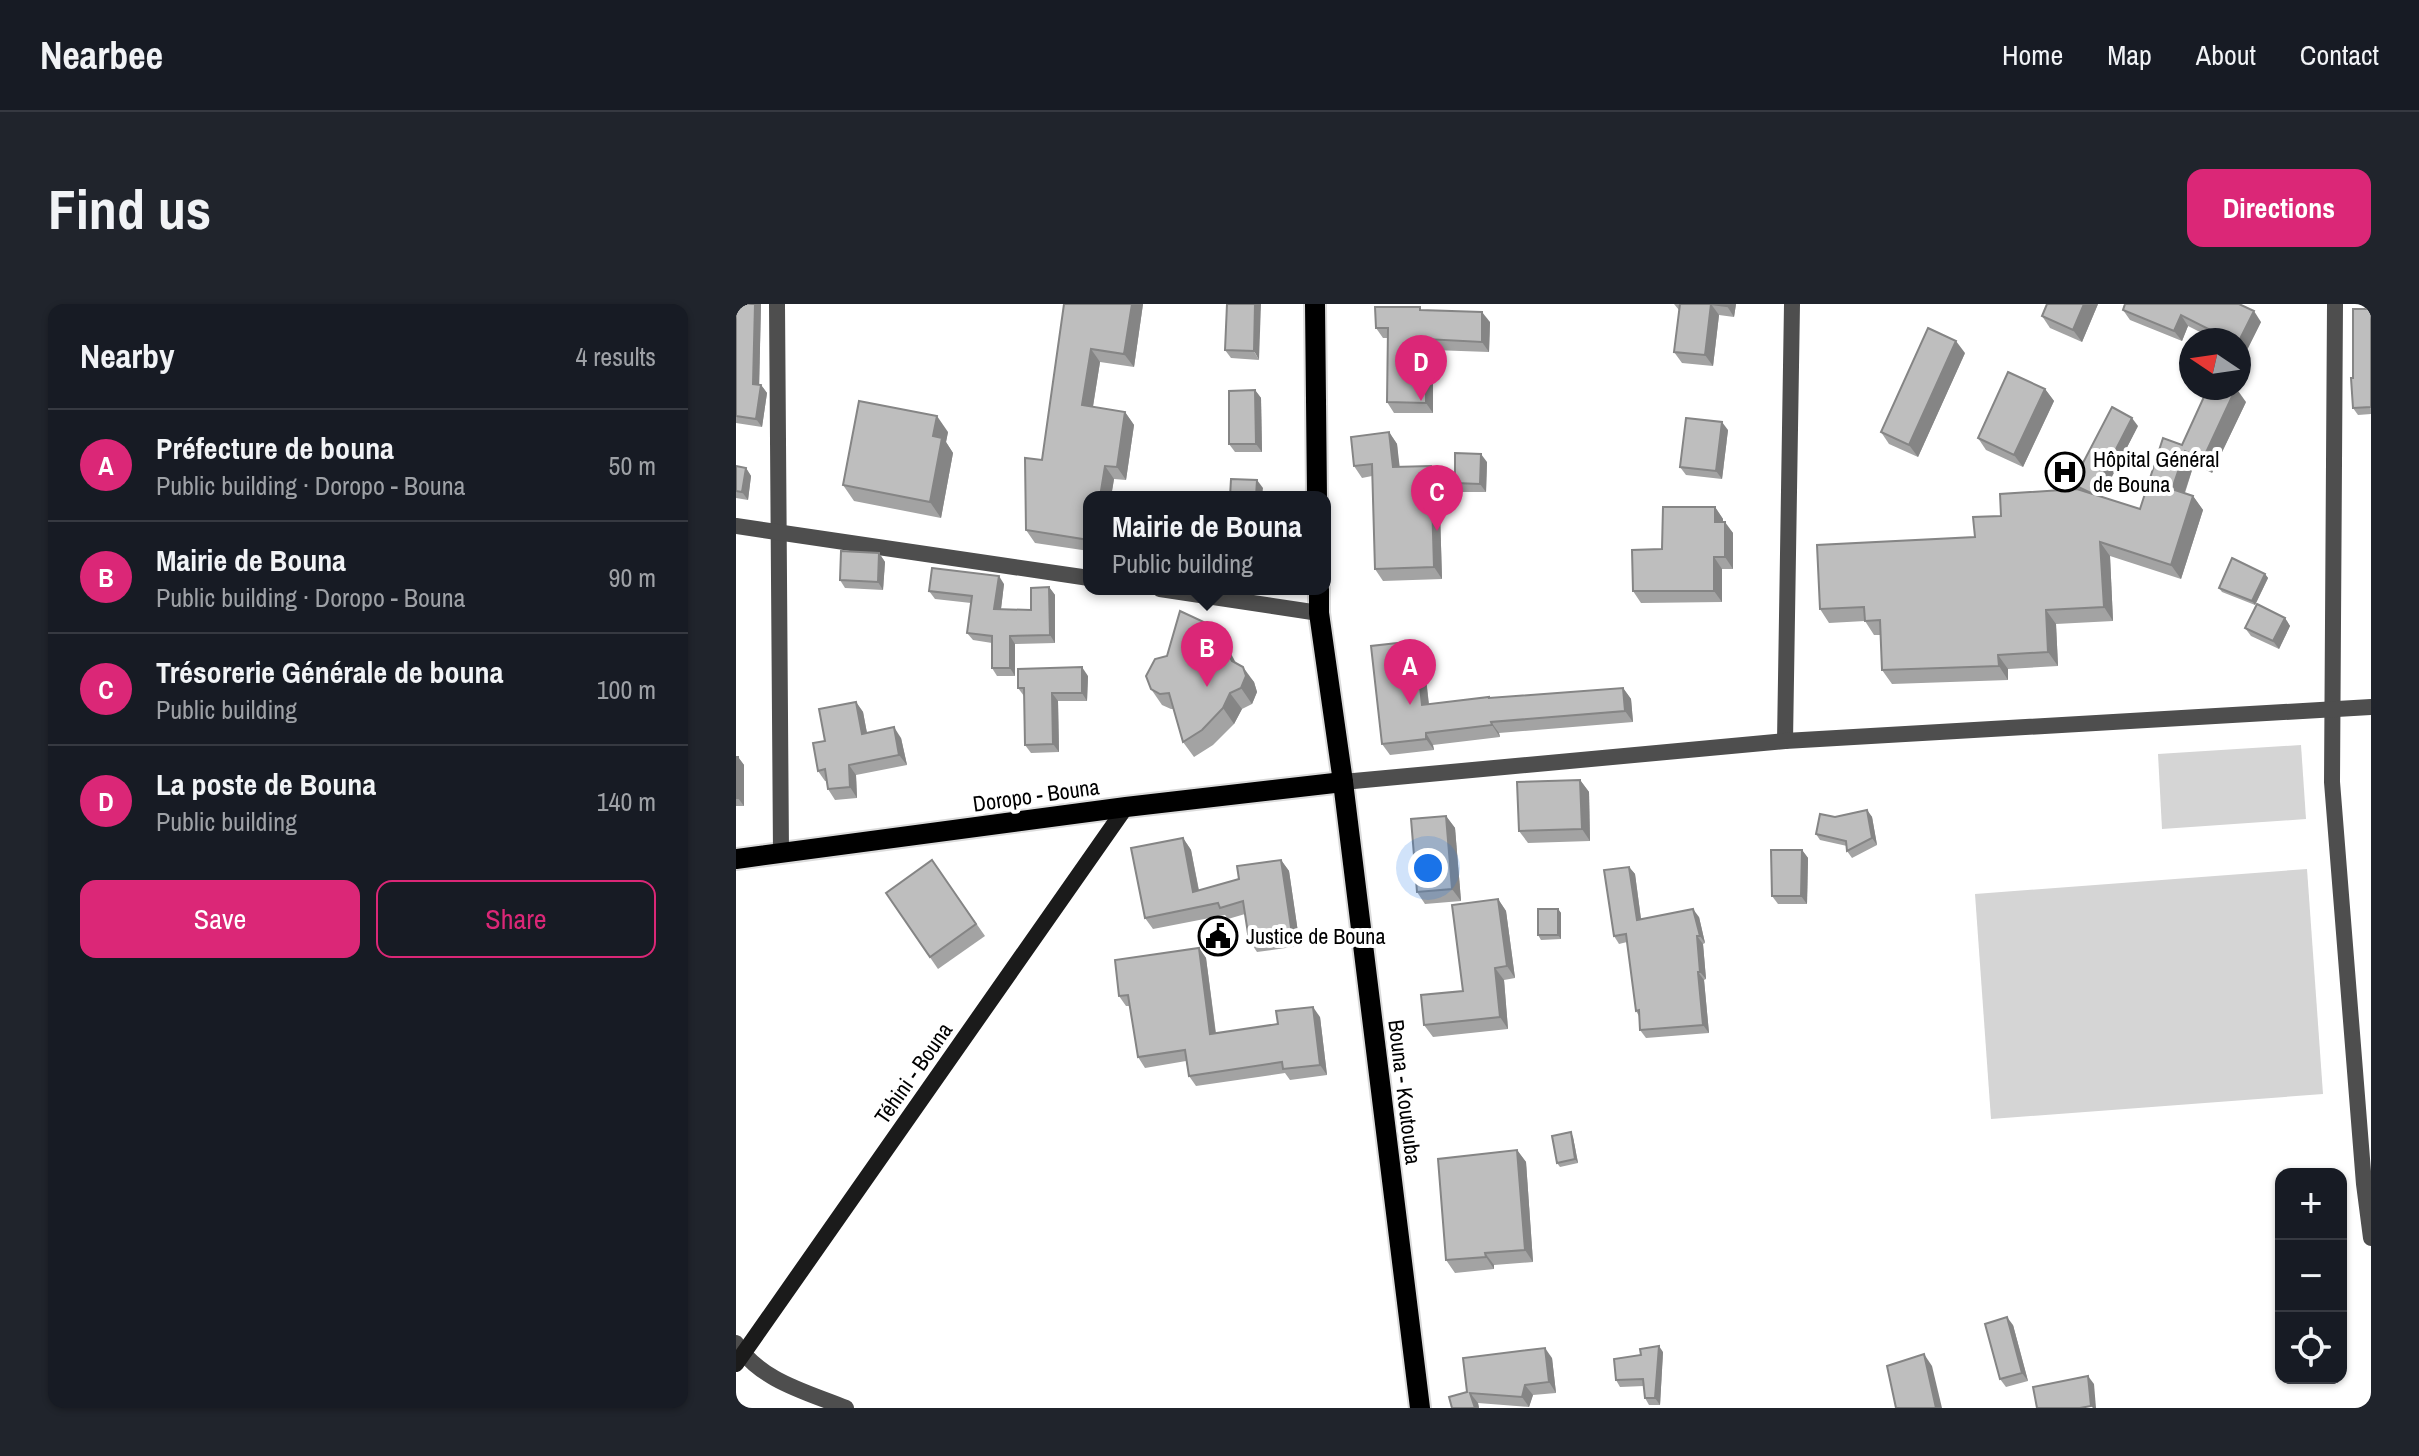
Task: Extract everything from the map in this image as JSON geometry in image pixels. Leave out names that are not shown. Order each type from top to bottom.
[{"type":"main road","points":[[1315,304],[1317,491]]},
{"type":"main road","name":"Bouna - Koutouba","points":[[1319,595],[1420,1408]]},
{"type":"main road","name":"Doropo - Bouna","points":[[736,859],[1126,807],[1343,782]]},
{"type":"street","points":[[777,304],[781,853]]},
{"type":"street","points":[[1785,741],[1792,304]]},
{"type":"street","points":[[2335,304],[2332,782],[2371,1238]]},
{"type":"street","points":[[736,526],[1083,577]]},
{"type":"street","points":[[1200,595],[1319,613]]},
{"type":"street","points":[[1343,782],[1785,741],[2371,707]]},
{"type":"street","name":"Téhini - Bouna","points":[[738,1354],[1126,807]]},
{"type":"street","points":[[738,1354],[767,1375],[846,1408]]},
{"type":"shaded area","points":[[2301,745],[2306,819],[2162,829],[2158,754]]},
{"type":"shaded area","points":[[2307,869],[2323,1094],[1991,1119],[1975,894]]},
{"type":"building","points":[[736,304],[755,304],[753,384],[761,385],[756,419],[736,416]]},
{"type":"building","points":[[1064,304],[1132,304],[1124,354],[1091,349],[1082,405],[1125,412],[1117,467],[1105,466],[1101,491],[1083,491],[1083,539],[1026,530],[1025,458],[1042,460]]},
{"type":"building","points":[[1227,304],[1255,304],[1254,351],[1225,350]]},
{"type":"building","points":[[1680,304],[1711,304],[1705,355],[1674,352]]},
{"type":"building","points":[[2047,304],[2084,304],[2073,330],[2042,316]]},
{"type":"building","points":[[2125,304],[2239,304],[2254,311],[2246,328],[2206,328],[2181,315],[2174,331],[2123,310]]},
{"type":"building","points":[[1375,307],[1482,312],[1482,342],[1426,339],[1426,403],[1387,402],[1388,328],[1376,328]]},
{"type":"building","points":[[2353,309],[2371,309],[2371,407],[2353,408]]},
{"type":"building","points":[[1928,328],[1956,341],[1909,445],[1881,432]]},
{"type":"building","points":[[2008,372],[2045,389],[2014,455],[1978,438]]},
{"type":"building","points":[[1255,390],[1256,444],[1229,444],[1229,391]]},
{"type":"building","points":[[2203,400],[2230,400],[2203,459],[2185,451],[2172,489],[2193,496],[2171,565],[2100,542],[2104,607],[2046,610],[2048,652],[1998,655],[1999,666],[1882,670],[1880,620],[1865,621],[1864,607],[1820,609],[1817,545],[1975,537],[1973,517],[2001,516],[2000,494],[2077,489],[2140,509],[2163,438],[2182,445]]},
{"type":"building","points":[[859,401],[937,416],[933,436],[942,438],[930,502],[843,485]]},
{"type":"building","points":[[2112,407],[2132,418],[2093,494],[2072,484]]},
{"type":"building","points":[[1686,418],[1722,422],[1716,471],[1680,467]]},
{"type":"building","points":[[1389,432],[1393,467],[1431,466],[1434,567],[1375,569],[1372,464],[1354,466],[1351,437]]},
{"type":"building","points":[[1455,453],[1481,454],[1480,484],[1455,483]]},
{"type":"building","points":[[736,466],[746,468],[742,492],[736,491]]},
{"type":"building","points":[[1231,479],[1257,480],[1256,491],[1230,491]]},
{"type":"building","points":[[1663,507],[1715,507],[1715,522],[1725,522],[1725,557],[1714,557],[1714,591],[1633,591],[1632,550],[1662,549]]},
{"type":"building","points":[[841,551],[879,553],[878,582],[840,580]]},
{"type":"building","points":[[2232,558],[2265,574],[2252,601],[2219,588]]},
{"type":"building","points":[[932,568],[999,576],[994,609],[1031,610],[1031,588],[1049,587],[1050,635],[1010,636],[1010,668],[992,668],[992,636],[967,633],[972,596],[929,591]]},
{"type":"building","points":[[2257,604],[2285,618],[2273,641],[2245,628]]},
{"type":"building","points":[[1180,611],[1206,623],[1218,635],[1232,661],[1243,667],[1246,676],[1241,688],[1230,693],[1223,708],[1202,730],[1183,742],[1169,693],[1160,694],[1151,689],[1146,676],[1155,659],[1167,656]]},
{"type":"building","points":[[1415,641],[1422,705],[1623,688],[1625,711],[1491,722],[1492,725],[1426,733],[1426,739],[1382,744],[1371,646]]},
{"type":"building","points":[[1082,667],[1082,693],[1052,693],[1053,744],[1025,745],[1024,688],[1018,688],[1018,669]]},
{"type":"building","points":[[856,702],[862,734],[894,727],[899,755],[849,765],[850,787],[828,789],[825,769],[818,771],[813,743],[825,741],[819,709]]},
{"type":"building","points":[[738,757],[738,798],[736,798]]},
{"type":"building","points":[[1580,780],[1582,829],[1519,831],[1517,782]]},
{"type":"building","points":[[1867,810],[1872,838],[1847,851],[1846,841],[1816,834],[1820,814],[1835,817]]},
{"type":"building","points":[[1446,816],[1452,889],[1417,892],[1411,819]]},
{"type":"building","points":[[1183,838],[1193,892],[1239,879],[1237,866],[1281,860],[1292,934],[1249,940],[1243,901],[1220,908],[1218,903],[1145,918],[1131,848]]},
{"type":"building","points":[[1771,850],[1802,850],[1801,896],[1772,896]]},
{"type":"building","points":[[932,860],[976,924],[930,957],[886,893]]},
{"type":"building","points":[[1629,867],[1637,920],[1693,909],[1700,936],[1697,936],[1698,972],[1703,1025],[1640,1030],[1626,934],[1614,936],[1604,870]]},
{"type":"building","points":[[1498,899],[1507,966],[1495,968],[1500,1017],[1424,1025],[1421,995],[1463,991],[1452,905]]},
{"type":"building","points":[[1538,909],[1558,909],[1558,935],[1538,935]]},
{"type":"building","points":[[1199,948],[1210,1034],[1278,1024],[1276,1011],[1313,1007],[1320,1065],[1283,1069],[1282,1062],[1189,1076],[1185,1050],[1138,1057],[1128,995],[1119,996],[1115,960]]},
{"type":"building","points":[[1571,1132],[1575,1159],[1557,1163],[1552,1136]]},
{"type":"building","points":[[1517,1150],[1525,1250],[1446,1260],[1438,1159]]},
{"type":"building","points":[[2007,1317],[2022,1373],[2000,1379],[1985,1324]]},
{"type":"building","points":[[1659,1346],[1655,1398],[1645,1398],[1643,1379],[1616,1380],[1614,1359],[1641,1355],[1640,1349]]},
{"type":"building","points":[[1545,1348],[1549,1382],[1525,1385],[1522,1397],[1470,1393],[1475,1408],[1452,1408],[1449,1397],[1467,1392],[1463,1358]]},
{"type":"building","points":[[1924,1354],[1936,1408],[1896,1408],[1887,1366]]},
{"type":"building","points":[[2088,1376],[2091,1406],[2037,1408],[2033,1387]]},
{"type":"place","name":"La poste de Bouna","points":[[1421,401]]},
{"type":"place","name":"Hôpital Général de Bouna","points":[[2065,472]]},
{"type":"place","name":"Trésorerie Générale de bouna","points":[[1437,531]]},
{"type":"place","name":"Mairie de Bouna","points":[[1207,687]]},
{"type":"place","name":"Préfecture de bouna","points":[[1410,705]]},
{"type":"place","name":"Justice de Bouna","points":[[1218,936]]}]
